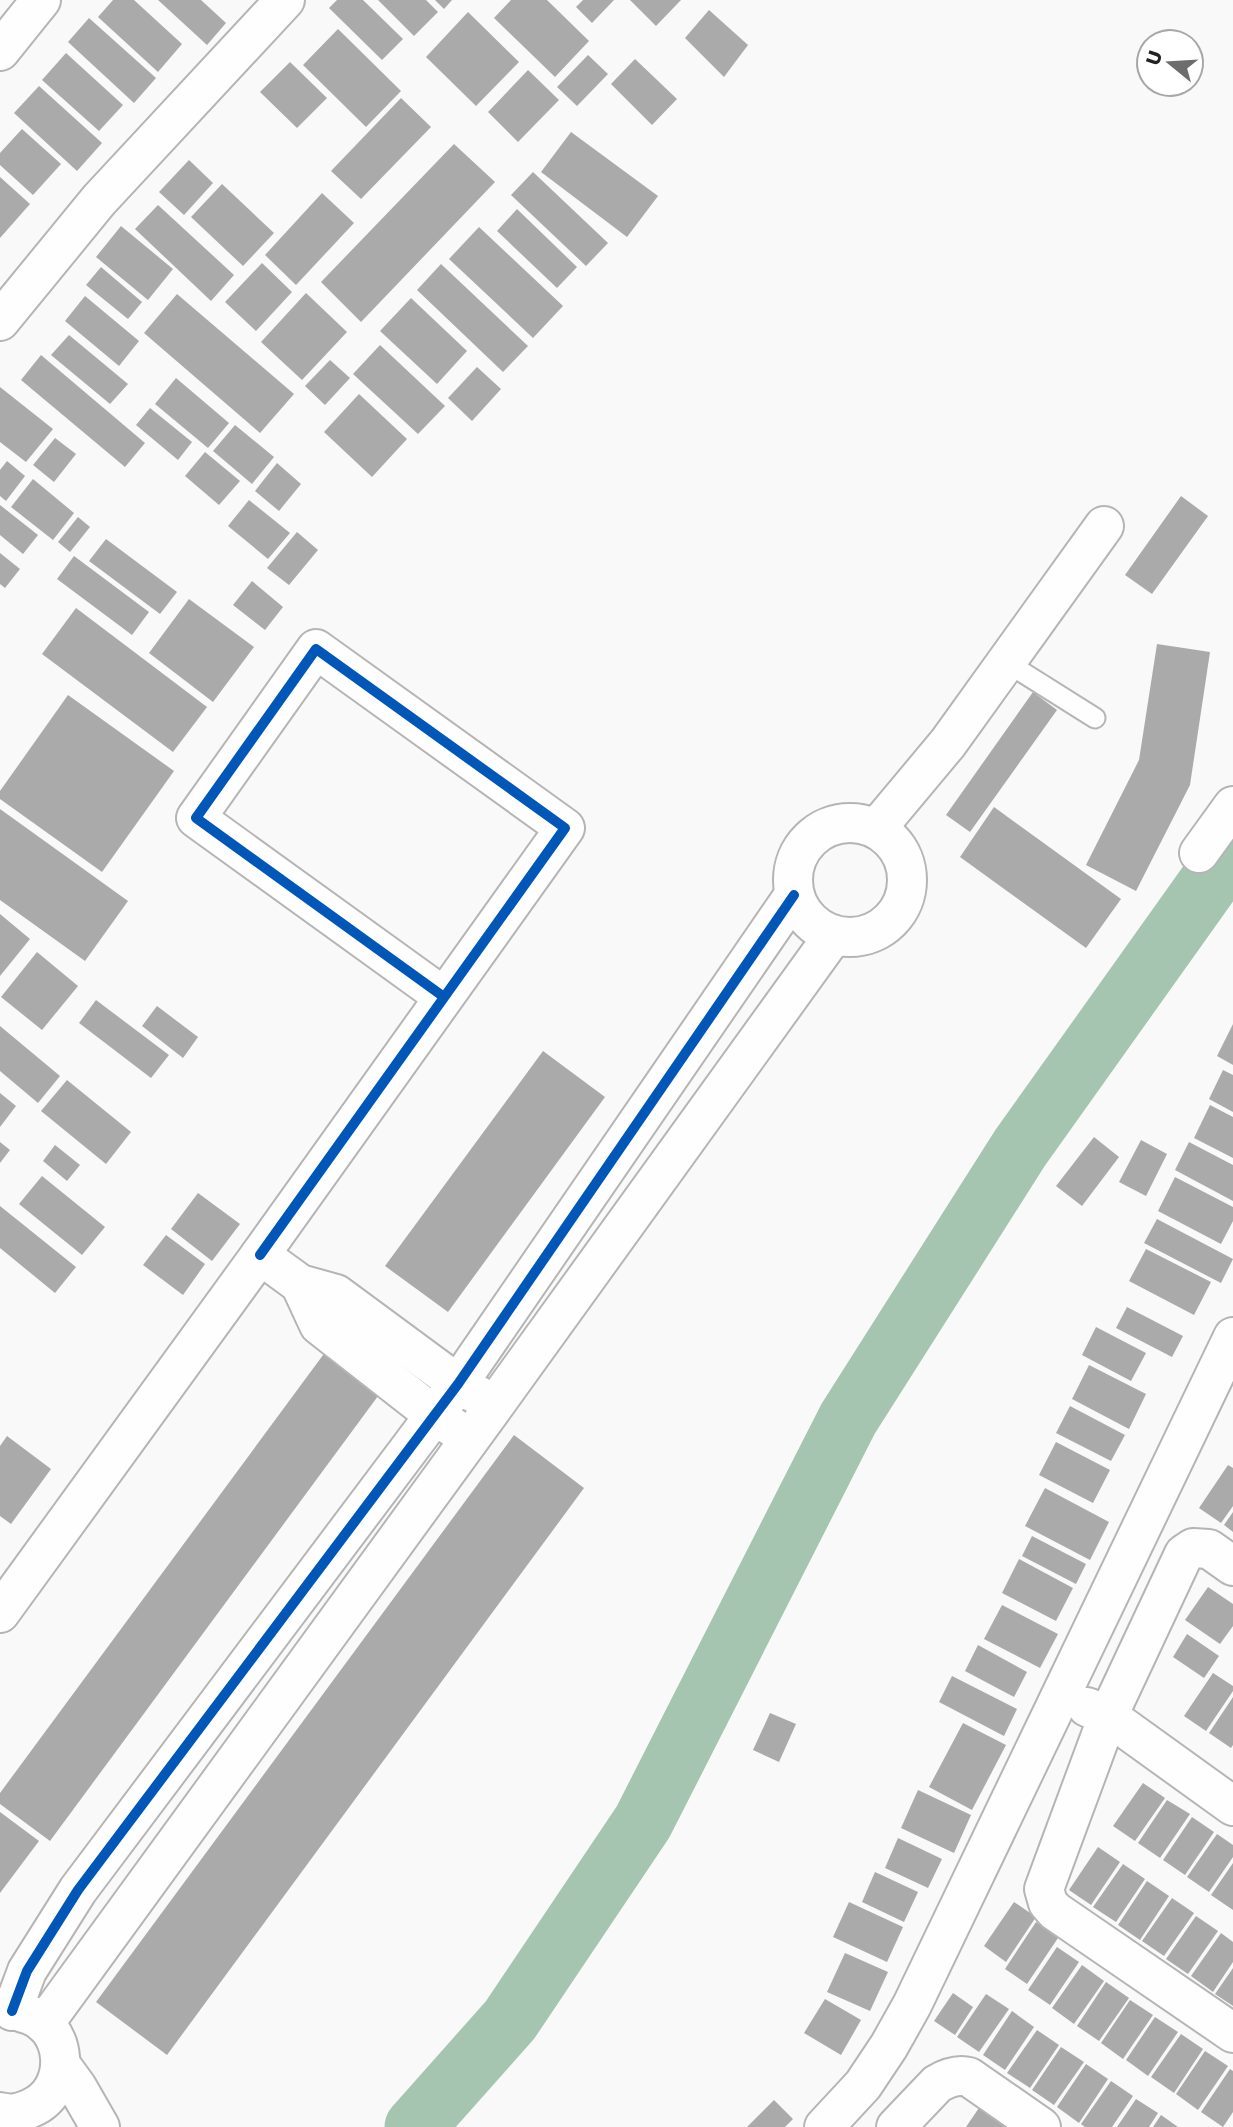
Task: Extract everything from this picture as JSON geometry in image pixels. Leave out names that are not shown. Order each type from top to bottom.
[{"type":"street","points":[[4,37],[41,0]]},
{"type":"street","points":[[0,321],[99,200],[285,0]]},
{"type":"street","points":[[877,828],[948,743],[1104,526]]},
{"type":"street","points":[[0,1613],[260,1255],[565,828],[316,649],[196,818],[444,997]]},
{"type":"street","points":[[1199,853],[1233,806]]},
{"type":"street","points":[[851,821],[877,828],[898,846],[908,873],[904,902],[887,925],[862,938],[833,936],[808,920],[794,895],[793,868],[804,844],[825,827],[851,821]]},
{"type":"street","points":[[11,2014],[27,1971],[78,1891],[458,1384],[794,895]]},
{"type":"street","points":[[11,2014],[470,1438],[833,936]]},
{"type":"street","points":[[642,1117],[680,1146]]},
{"type":"street","points":[[260,1255],[300,1284],[336,1294],[458,1384],[494,1406]]},
{"type":"street","points":[[300,1284],[319,1325],[434,1415],[470,1438]]},
{"type":"street","points":[[824,2127],[863,2085],[912,2006],[1233,1337]]},
{"type":"street","points":[[1233,1566],[1209,1549],[1193,1548],[1184,1554],[1108,1716],[1044,1889],[1048,1903],[1055,1911],[1233,2033]]},
{"type":"street","points":[[1062,1692],[1086,1707],[1108,1716],[1233,1806]]},
{"type":"street","points":[[11,2014],[57,2043],[61,2065],[56,2087],[41,2104],[12,2118]]},
{"type":"street","points":[[61,2065],[100,2127]]},
{"type":"street","points":[[896,2127],[937,2084],[946,2078],[962,2076],[969,2077],[1041,2127]]},
{"type":"lane","points":[[1006,662],[1095,718]]},
{"type":"building","points":[[113,0],[134,0],[182,44],[158,72],[98,17]]},
{"type":"building","points":[[158,0],[201,0],[226,23],[207,45]]},
{"type":"building","points":[[337,0],[363,0],[403,39],[382,60],[329,8]]},
{"type":"building","points":[[378,0],[426,0],[438,12],[414,36]]},
{"type":"building","points":[[435,0],[452,0],[444,9]]},
{"type":"building","points":[[511,0],[547,0],[589,41],[555,77],[494,18]]},
{"type":"building","points":[[583,0],[614,0],[592,23],[576,7]]},
{"type":"building","points":[[630,0],[681,0],[656,26]]},
{"type":"building","points":[[709,10],[748,45],[724,77],[685,38]]},
{"type":"building","points":[[468,12],[519,62],[476,106],[426,57]]},
{"type":"building","points":[[89,18],[156,78],[134,103],[68,42]]},
{"type":"building","points":[[338,29],[401,91],[366,127],[303,65]]},
{"type":"building","points":[[66,53],[123,105],[99,131],[42,80]]},
{"type":"building","points":[[588,55],[608,74],[577,106],[557,87]]},
{"type":"building","points":[[635,59],[677,99],[652,125],[611,84]]},
{"type":"building","points":[[290,62],[327,98],[297,128],[260,92]]},
{"type":"building","points":[[528,70],[559,100],[518,142],[488,112]]},
{"type":"building","points":[[39,86],[102,143],[77,171],[14,113]]},
{"type":"building","points":[[401,98],[431,127],[361,199],[331,171]]},
{"type":"building","points":[[22,129],[61,164],[33,195],[0,165],[0,153]]},
{"type":"building","points":[[571,132],[658,196],[627,237],[541,172]]},
{"type":"building","points":[[454,144],[495,182],[361,322],[321,282]]},
{"type":"building","points":[[189,160],[213,183],[184,215],[159,192]]},
{"type":"building","points":[[533,172],[608,243],[586,266],[511,195]]},
{"type":"building","points":[[0,177],[30,204],[0,238]]},
{"type":"building","points":[[222,184],[274,233],[243,266],[191,217]]},
{"type":"building","points":[[322,193],[354,223],[296,285],[265,255]]},
{"type":"building","points":[[158,205],[234,275],[211,301],[135,229]]},
{"type":"building","points":[[517,209],[577,267],[557,288],[497,231]]},
{"type":"building","points":[[121,226],[173,269],[148,300],[96,257]]},
{"type":"building","points":[[479,227],[563,306],[533,338],[449,259]]},
{"type":"building","points":[[262,263],[292,292],[256,331],[225,302]]},
{"type":"building","points":[[441,264],[528,346],[503,372],[417,290]]},
{"type":"building","points":[[101,267],[142,302],[128,319],[86,285]]},
{"type":"building","points":[[306,293],[347,332],[302,380],[261,342]]},
{"type":"building","points":[[177,294],[294,394],[260,433],[144,333]]},
{"type":"building","points":[[85,296],[139,341],[119,366],[65,321]]},
{"type":"building","points":[[411,298],[467,351],[437,384],[380,331]]},
{"type":"building","points":[[69,335],[128,384],[110,404],[51,355]]},
{"type":"building","points":[[380,345],[445,406],[418,434],[353,374]]},
{"type":"building","points":[[41,355],[145,443],[125,467],[21,380]]},
{"type":"building","points":[[330,360],[350,378],[325,405],[305,386]]},
{"type":"building","points":[[477,367],[501,389],[472,421],[448,398]]},
{"type":"building","points":[[176,378],[229,423],[208,448],[155,404]]},
{"type":"building","points":[[0,387],[53,429],[26,462],[0,442]]},
{"type":"building","points":[[359,394],[407,439],[372,477],[324,432]]},
{"type":"building","points":[[150,408],[192,442],[178,460],[136,425]]},
{"type":"building","points":[[235,425],[274,457],[252,484],[213,451]]},
{"type":"building","points":[[55,438],[76,454],[54,482],[33,465]]},
{"type":"building","points":[[205,452],[240,481],[219,505],[185,476]]},
{"type":"building","points":[[7,461],[25,476],[6,501],[0,496],[0,470]]},
{"type":"building","points":[[277,463],[301,484],[279,511],[255,491]]},
{"type":"building","points":[[33,479],[74,513],[53,540],[11,507]]},
{"type":"building","points":[[1181,496],[1208,516],[1152,594],[1125,575]]},
{"type":"building","points":[[249,500],[290,533],[268,559],[228,526]]},
{"type":"building","points":[[0,505],[38,535],[23,554],[0,535]]},
{"type":"building","points":[[78,517],[90,527],[70,552],[58,542]]},
{"type":"building","points":[[297,532],[318,550],[289,585],[267,568]]},
{"type":"building","points":[[106,539],[177,592],[160,614],[89,561]]},
{"type":"building","points":[[0,553],[20,569],[5,588],[0,584]]},
{"type":"building","points":[[74,556],[149,612],[132,635],[57,579]]},
{"type":"building","points":[[252,581],[283,607],[265,630],[233,605]]},
{"type":"building","points":[[189,599],[254,647],[213,702],[149,653]]},
{"type":"building","points":[[76,608],[207,707],[173,752],[42,654]]},
{"type":"building","points":[[1157,644],[1210,652],[1190,785],[1136,891],[1086,865],[1139,760]]},
{"type":"building","points":[[1033,692],[1057,710],[970,832],[946,815]]},
{"type":"building","points":[[68,695],[174,771],[102,872],[0,799],[0,791]]},
{"type":"building","points":[[994,807],[1121,899],[1086,948],[960,857]]},
{"type":"building","points":[[0,809],[128,901],[85,961],[0,900]]},
{"type":"building","points":[[0,914],[30,939],[0,976]]},
{"type":"building","points":[[37,952],[78,986],[42,1030],[1,997]]},
{"type":"building","points":[[96,1000],[169,1055],[151,1078],[79,1023]]},
{"type":"building","points":[[157,1006],[198,1037],[183,1058],[142,1026]]},
{"type":"building","points":[[1233,1024],[1233,1065],[1217,1056]]},
{"type":"building","points":[[0,1026],[60,1076],[38,1103],[0,1071]]},
{"type":"building","points":[[543,1051],[605,1097],[448,1312],[385,1266]]},
{"type":"building","points":[[1223,1070],[1233,1075],[1233,1112],[1209,1099]]},
{"type":"building","points":[[67,1080],[131,1132],[106,1164],[41,1111]]},
{"type":"building","points":[[0,1093],[16,1106],[0,1127]]},
{"type":"building","points":[[1210,1105],[1233,1117],[1233,1158],[1194,1138]]},
{"type":"building","points":[[1094,1137],[1119,1157],[1082,1206],[1056,1186]]},
{"type":"building","points":[[1141,1140],[1167,1154],[1146,1196],[1119,1182]]},
{"type":"building","points":[[0,1142],[10,1150],[0,1163]]},
{"type":"building","points":[[1189,1142],[1233,1165],[1233,1201],[1175,1170]]},
{"type":"building","points":[[55,1145],[80,1165],[67,1181],[43,1161]]},
{"type":"building","points":[[42,1176],[105,1227],[82,1255],[19,1204]]},
{"type":"building","points":[[1175,1177],[1233,1207],[1233,1221],[1221,1244],[1158,1211]]},
{"type":"building","points":[[198,1193],[240,1224],[212,1261],[171,1229]]},
{"type":"building","points":[[0,1206],[76,1267],[55,1293],[0,1248]]},
{"type":"building","points":[[1157,1219],[1233,1259],[1221,1283],[1144,1243]]},
{"type":"building","points":[[166,1235],[205,1264],[183,1295],[143,1265]]},
{"type":"building","points":[[1146,1249],[1211,1282],[1194,1315],[1129,1281]]},
{"type":"building","points":[[1127,1307],[1183,1336],[1172,1357],[1116,1328]]},
{"type":"building","points":[[1096,1327],[1146,1353],[1131,1381],[1082,1355]]},
{"type":"building","points":[[326,1351],[381,1392],[50,1841],[0,1804],[0,1793]]},
{"type":"building","points":[[1089,1365],[1146,1394],[1129,1429],[1072,1399]]},
{"type":"building","points":[[1070,1406],[1125,1435],[1111,1461],[1056,1433]]},
{"type":"building","points":[[514,1435],[584,1488],[167,2055],[96,2002]]},
{"type":"building","points":[[7,1436],[51,1469],[11,1524],[0,1516],[0,1446]]},
{"type":"building","points":[[1056,1442],[1110,1470],[1093,1503],[1039,1475]]},
{"type":"building","points":[[1228,1465],[1233,1468],[1233,1506],[1221,1523],[1199,1508]]},
{"type":"building","points":[[1045,1488],[1109,1522],[1090,1560],[1025,1526]]},
{"type":"building","points":[[1233,1512],[1233,1532],[1224,1525]]},
{"type":"building","points":[[1032,1536],[1086,1564],[1076,1584],[1022,1556]]},
{"type":"building","points":[[1019,1559],[1073,1588],[1056,1621],[1002,1593]]},
{"type":"building","points":[[1208,1587],[1233,1604],[1233,1626],[1220,1644],[1185,1620]]},
{"type":"building","points":[[1002,1605],[1058,1634],[1040,1668],[984,1639]]},
{"type":"building","points":[[1187,1634],[1219,1656],[1204,1678],[1173,1657]]},
{"type":"building","points":[[978,1645],[1027,1672],[1014,1697],[965,1671]]},
{"type":"building","points":[[1213,1673],[1233,1686],[1233,1691],[1206,1731],[1184,1716]]},
{"type":"building","points":[[952,1676],[1017,1709],[1004,1736],[939,1702]]},
{"type":"building","points":[[1233,1697],[1233,1745],[1231,1748],[1209,1733]]},
{"type":"building","points":[[770,1713],[796,1724],[779,1762],[753,1750]]},
{"type":"building","points":[[963,1723],[1006,1745],[972,1810],[929,1787]]},
{"type":"building","points":[[1143,1783],[1165,1798],[1135,1841],[1113,1826]]},
{"type":"building","points":[[918,1790],[971,1815],[954,1853],[901,1828]]},
{"type":"building","points":[[1167,1800],[1190,1814],[1160,1858],[1138,1843]]},
{"type":"building","points":[[0,1812],[39,1841],[0,1893]]},
{"type":"building","points":[[1192,1817],[1214,1832],[1185,1875],[1163,1860]]},
{"type":"building","points":[[1217,1834],[1233,1845],[1233,1857],[1209,1892],[1187,1877]]},
{"type":"building","points":[[898,1838],[942,1859],[928,1888],[885,1868]]},
{"type":"building","points":[[1098,1847],[1120,1862],[1091,1905],[1069,1890]]},
{"type":"building","points":[[1233,1863],[1233,1910],[1211,1895]]},
{"type":"building","points":[[1123,1864],[1145,1879],[1116,1922],[1093,1907]]},
{"type":"building","points":[[875,1872],[918,1892],[904,1922],[862,1902]]},
{"type":"building","points":[[1147,1881],[1169,1896],[1140,1940],[1118,1925]]},
{"type":"building","points":[[1172,1898],[1194,1913],[1164,1956],[1142,1941]]},
{"type":"building","points":[[849,1902],[903,1927],[887,1962],[833,1937]]},
{"type":"building","points":[[1014,1902],[1036,1917],[1006,1962],[984,1946]]},
{"type":"building","points":[[1196,1916],[1218,1931],[1188,1974],[1166,1959]]},
{"type":"building","points":[[1036,1922],[1058,1938],[1027,1984],[1005,1969]]},
{"type":"building","points":[[1221,1933],[1233,1942],[1233,1962],[1213,1992],[1191,1976]]},
{"type":"building","points":[[1057,1947],[1079,1962],[1050,2005],[1028,1990]]},
{"type":"building","points":[[845,1953],[888,1972],[870,2011],[827,1992]]},
{"type":"building","points":[[1082,1965],[1104,1981],[1074,2024],[1052,2008]]},
{"type":"building","points":[[1233,1968],[1233,2006],[1215,1994]]},
{"type":"building","points":[[1106,1982],[1129,1998],[1099,2041],[1077,2026]]},
{"type":"building","points":[[953,1993],[973,2007],[955,2035],[934,2021]]},
{"type":"building","points":[[986,1994],[1009,2009],[979,2052],[957,2037]]},
{"type":"building","points":[[825,1999],[861,2020],[841,2055],[804,2033]]},
{"type":"building","points":[[1130,2000],[1153,2015],[1123,2059],[1101,2043]]},
{"type":"building","points":[[1012,2011],[1034,2027],[1005,2070],[983,2055]]},
{"type":"building","points":[[1155,2017],[1178,2032],[1148,2076],[1126,2060]]},
{"type":"building","points":[[1037,2030],[1059,2045],[1030,2088],[1007,2073]]},
{"type":"building","points":[[1181,2034],[1203,2049],[1174,2093],[1151,2077]]},
{"type":"building","points":[[1061,2047],[1084,2062],[1054,2105],[1032,2090]]},
{"type":"building","points":[[1205,2051],[1228,2066],[1198,2110],[1176,2094]]},
{"type":"building","points":[[1086,2064],[1108,2079],[1079,2123],[1057,2107]]},
{"type":"building","points":[[1230,2069],[1233,2071],[1233,2112],[1223,2127],[1201,2112]]},
{"type":"building","points":[[1111,2081],[1133,2096],[1112,2127],[1085,2127],[1081,2124]]},
{"type":"building","points":[[985,2099],[1021,2127],[966,2127]]},
{"type":"building","points":[[1136,2099],[1158,2113],[1149,2127],[1117,2127]]},
{"type":"building","points":[[774,2100],[793,2119],[785,2127],[747,2127]]},
{"type":"building","points":[[1161,2115],[1178,2127],[1153,2127]]},
{"type":"waterway","points":[[415,2127],[510,2020],[643,1822],[848,1419],[1020,1148],[1233,849]]},
{"type":"cycle path","points":[[260,1255],[565,828],[316,649],[196,818],[444,997]]},
{"type":"cycle path","points":[[12,2011],[27,1971],[78,1890],[458,1384],[794,895]]}]
